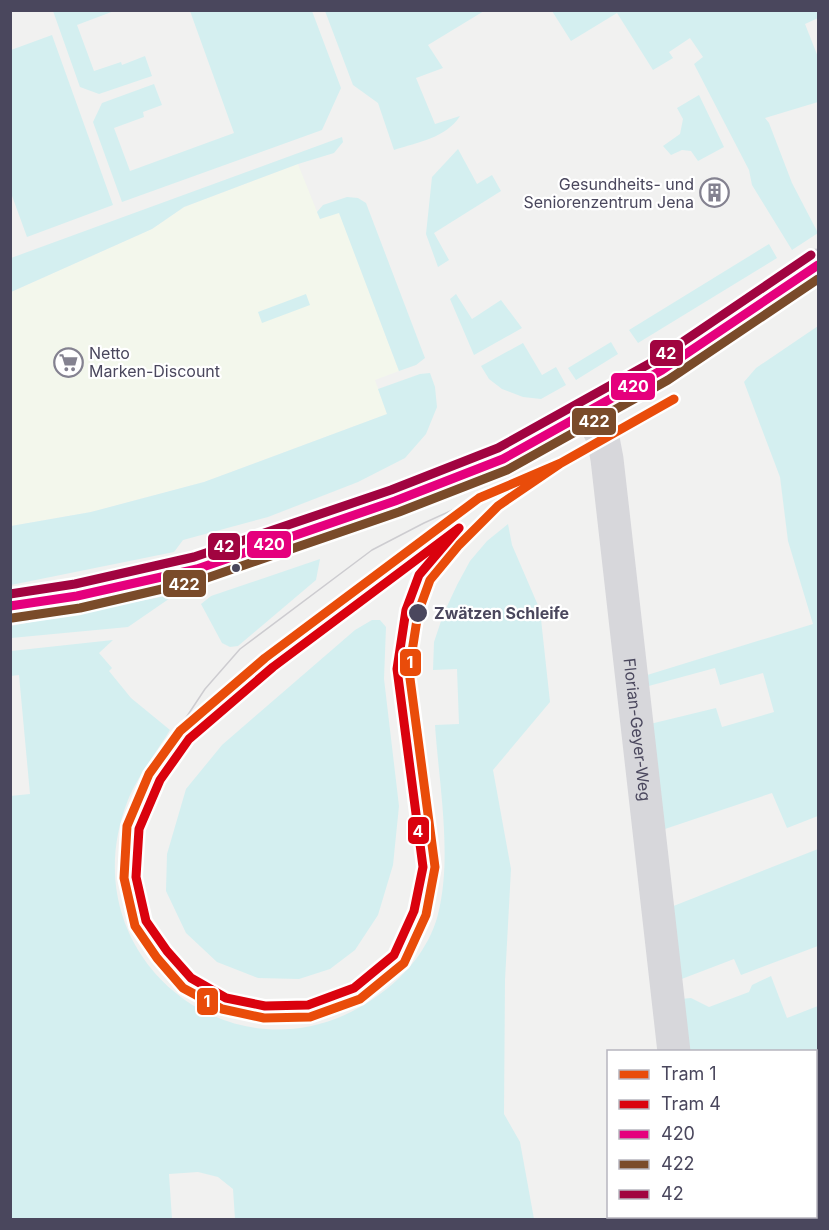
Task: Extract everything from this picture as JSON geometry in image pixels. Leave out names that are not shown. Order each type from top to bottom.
[{"type":"main road","points":[[10,606],[77,596],[197,569],[395,501],[503,459],[662,370],[819,265]]},
{"type":"street","name":"Florian-Geyer-Weg","points":[[589,411],[603,438],[607,459],[674,1050]]},
{"type":"shaded area","points":[[53,11],[114,11],[77,25],[94,71],[121,62],[122,65],[145,56],[152,76],[99,94],[80,87]]},
{"type":"shaded area","points":[[190,11],[312,11],[341,88],[322,130],[122,202],[93,122],[102,103],[154,84],[162,105],[143,112],[144,117],[114,128],[130,171],[234,133]]},
{"type":"shaded area","points":[[325,11],[484,11],[428,45],[443,68],[416,78],[435,124],[460,116],[439,134],[394,150],[378,103],[353,85]]},
{"type":"shaded area","points":[[552,11],[818,11],[818,18],[805,24],[818,57],[818,102],[765,118],[792,183],[818,233],[792,250],[752,185],[749,170],[694,64],[703,57],[690,38],[669,52],[673,58],[653,70],[617,13],[571,41]]},
{"type":"shaded area","points":[[52,35],[113,205],[27,237],[11,193],[11,50]]},
{"type":"shaded area","points":[[699,95],[724,147],[698,161],[691,151],[682,150],[671,155],[663,146],[680,134],[683,119],[677,108]]},
{"type":"shaded area","points":[[342,137],[343,142],[334,153],[298,164],[184,207],[152,229],[11,292],[11,258]]},
{"type":"shaded area","points":[[458,149],[477,184],[492,175],[501,191],[434,233],[449,260],[438,267],[426,234],[432,177]]},
{"type":"shaded area","points":[[298,164],[320,219],[339,212],[399,371],[375,380],[387,414],[204,482],[91,512],[11,526],[11,292],[152,229],[184,207]]},
{"type":"shaded area","points":[[347,197],[358,198],[366,203],[425,358],[416,365],[399,371],[339,213],[320,219],[317,212],[323,205]]},
{"type":"shaded area","points":[[769,244],[777,258],[638,343],[629,330]]},
{"type":"shaded area","points":[[306,294],[310,305],[262,323],[258,312]]},
{"type":"shaded area","points":[[456,294],[472,319],[501,300],[522,328],[474,355],[450,299]]},
{"type":"shaded area","points":[[818,326],[818,816],[787,828],[772,793],[662,830],[650,724],[716,708],[722,727],[774,712],[763,673],[720,685],[715,668],[645,687],[644,676],[813,624],[788,541],[780,477],[744,382],[756,368]]},
{"type":"shaded area","points":[[611,342],[618,354],[576,380],[568,368]]},
{"type":"shaded area","points":[[523,343],[542,375],[556,367],[566,385],[541,399],[523,397],[502,389],[489,379],[481,366]]},
{"type":"shaded area","points":[[430,373],[435,387],[437,407],[426,434],[405,458],[358,482],[268,517],[183,540],[174,552],[11,585],[11,526],[91,512],[204,482],[387,414],[378,389],[420,374]]},
{"type":"shaded area","points":[[508,524],[512,545],[540,610],[550,702],[493,770],[511,869],[505,980],[504,1114],[520,1142],[534,1219],[235,1219],[233,1189],[218,1177],[198,1172],[169,1174],[172,1219],[11,1219],[10,796],[30,794],[19,675],[11,676],[11,651],[113,640],[99,653],[112,668],[109,671],[131,698],[170,730],[128,800],[115,859],[122,913],[145,960],[181,997],[226,1021],[277,1030],[331,1020],[384,991],[403,975],[419,955],[436,922],[443,888],[445,842],[435,725],[459,724],[457,669],[433,670],[434,642],[443,615],[470,561],[487,541]]},
{"type":"shaded area","points":[[320,559],[316,580],[238,646],[230,647],[222,643],[201,604],[211,596]]},
{"type":"shaded area","points":[[176,594],[128,627],[11,638],[11,626]]},
{"type":"shaded area","points":[[372,620],[380,620],[386,627],[384,679],[399,806],[393,865],[378,915],[355,950],[330,969],[299,979],[258,978],[217,962],[186,933],[166,891],[167,854],[186,789],[222,745],[355,630]]},
{"type":"shaded area","points":[[818,849],[818,946],[741,975],[734,959],[679,980],[671,907]]},
{"type":"shaded area","points":[[771,976],[787,1018],[818,1006],[817,1122],[817,1050],[687,1050],[681,999],[691,998],[709,1007],[749,992],[752,985]]},
{"type":"shaded area","points":[[817,1156],[818,1219],[705,1220],[705,1218],[817,1218]]},
{"type":"tram line","name":"1","points":[[561,463],[674,399]]},
{"type":"tram line","name":"1","points":[[561,463],[674,399]]},
{"type":"tram line","name":"1","points":[[561,463],[498,506],[459,545],[430,580],[418,613],[409,671],[435,867],[426,915],[404,963],[360,999],[310,1017],[264,1018],[222,1009],[183,988],[157,958],[135,926],[124,878],[127,826],[149,774],[180,731],[265,658],[479,498],[561,463]]},
{"type":"tram line","points":[[164,751],[205,689],[240,649],[372,550],[479,498]]},
{"type":"tram line","name":"4","points":[[459,528],[419,575],[406,610],[397,669],[423,867],[414,911],[394,955],[354,988],[308,1005],[265,1006],[226,998],[191,978],[167,951],[146,921],[136,877],[139,829],[160,780],[189,739],[273,667],[459,528]]},
{"type":"transit line","name":"42","points":[[10,594],[75,584],[194,557],[391,490],[498,448],[656,360],[811,255]]},
{"type":"transit line","name":"420","points":[[10,606],[77,596],[197,569],[395,501],[503,459],[662,370],[818,265]]},
{"type":"transit line","name":"422","points":[[12,618],[80,608],[201,580],[399,512],[507,470],[668,380],[818,279]]},
{"type":"place","name":"Gesundheits- und Seniorenzentrum Jena","points":[[715,193]]},
{"type":"place","name":"Netto Marken-Discount","points":[[68,362]]},
{"type":"place","name":"Zwätzen Schleife","points":[[418,613]]}]
